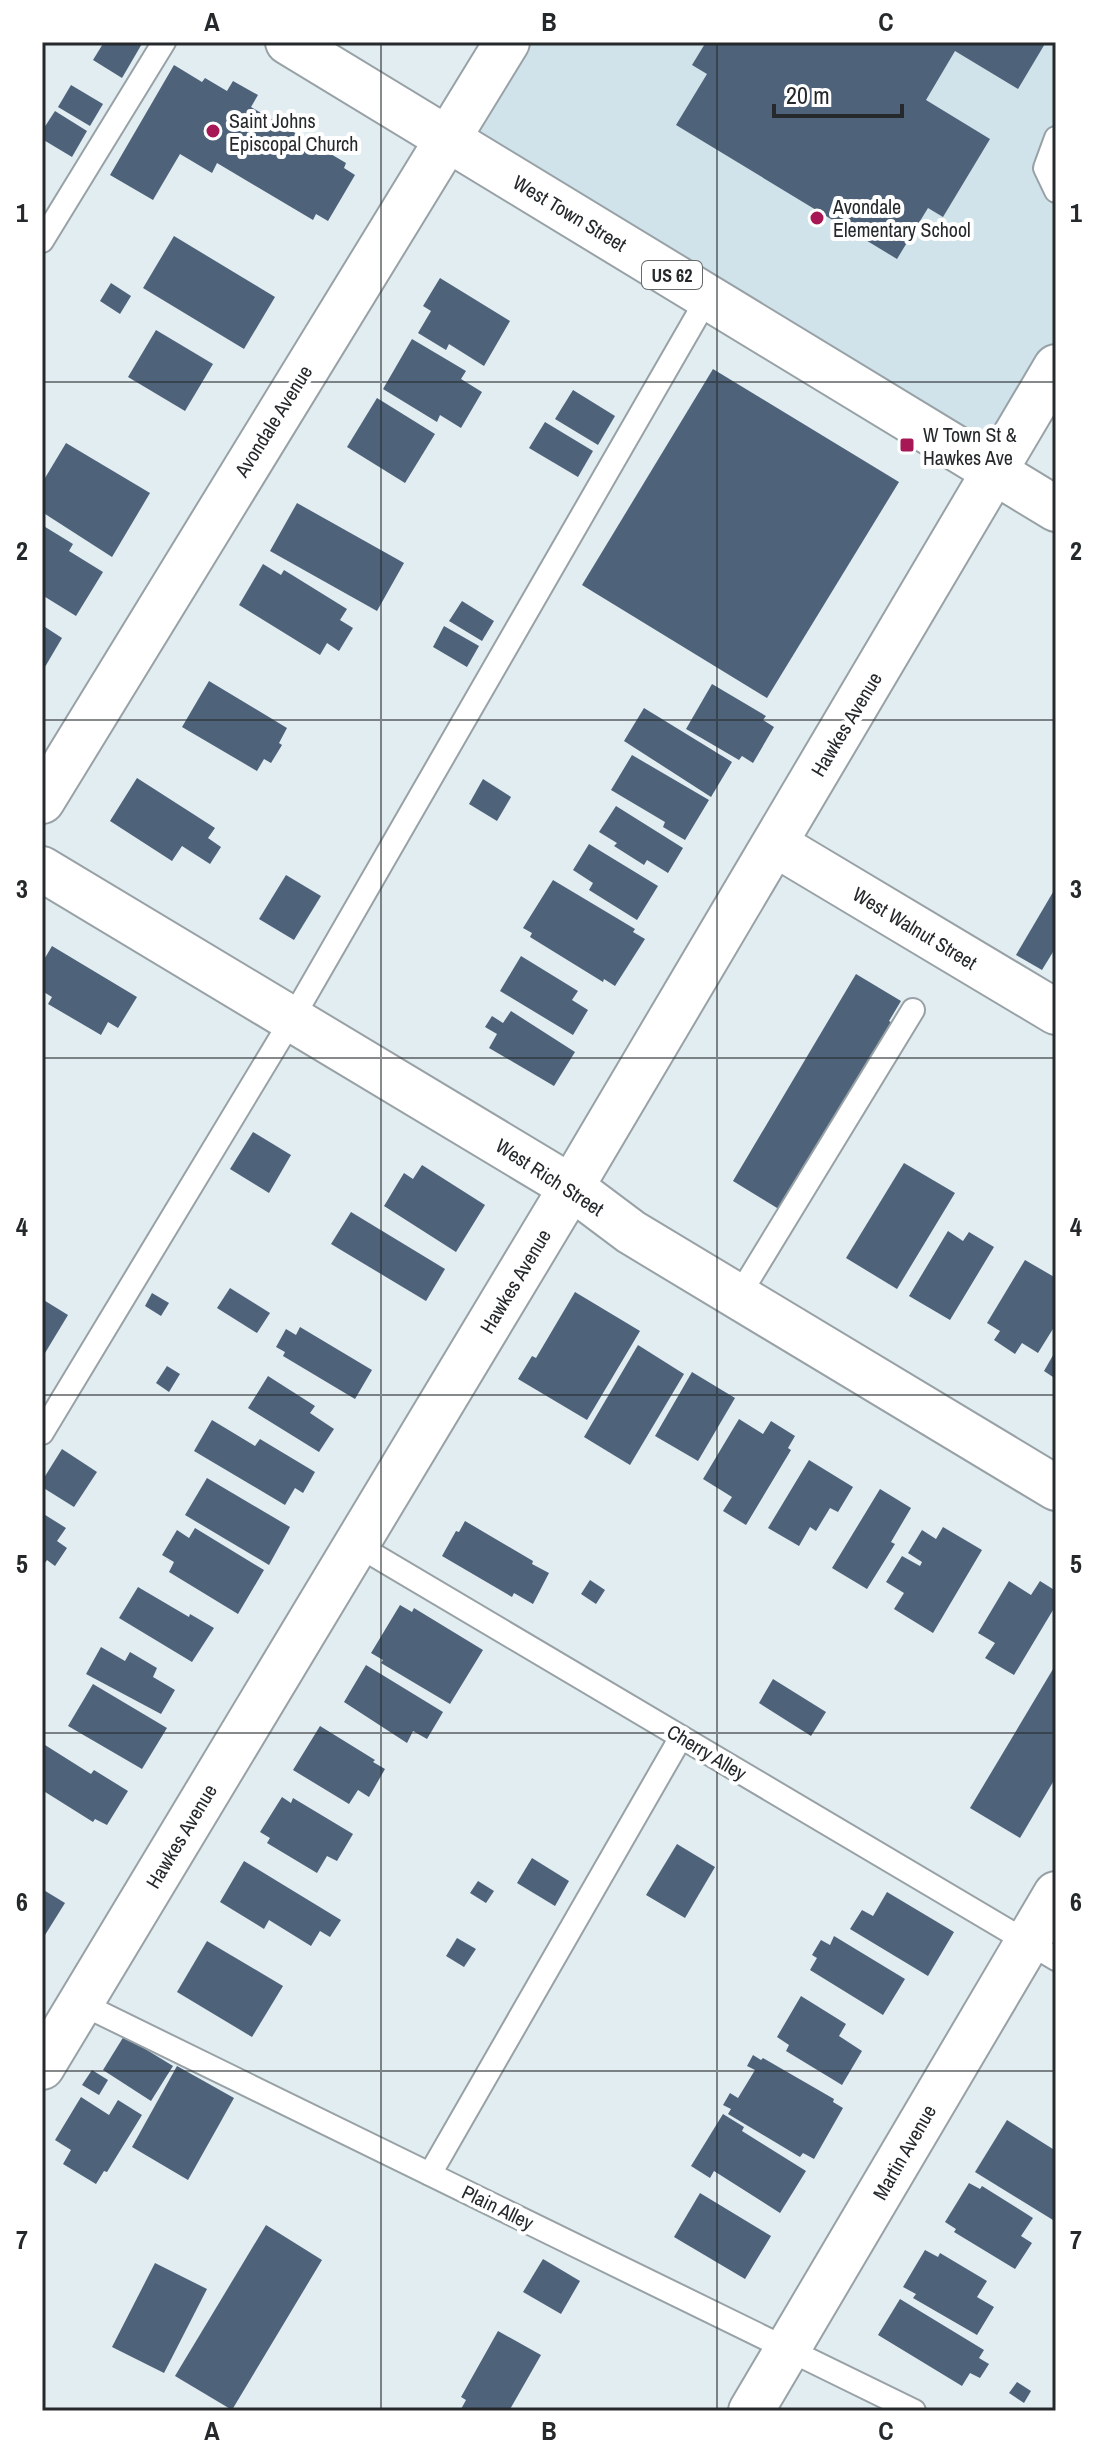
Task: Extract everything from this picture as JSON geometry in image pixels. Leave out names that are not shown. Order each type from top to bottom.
[{"type":"street","name":"West Town Street","points":[[288,42],[1056,509]]},
{"type":"street","name":"Avondale Avenue","points":[[42,801],[507,42]]},
{"type":"street","name":"Hawkes Avenue","points":[[42,2067],[571,1187],[1056,367]]},
{"type":"street","name":"West Walnut Street","points":[[775,844],[1056,1012]]},
{"type":"street","name":"West Rich Street","points":[[42,869],[571,1187],[631,1232],[1056,1488]]},
{"type":"street","name":"Martin Avenue","points":[[751,2411],[1042,1951],[1056,1894]]},
{"type":"lane","points":[[42,241],[164,42]]},
{"type":"lane","points":[[1056,138],[1045,168],[1056,191]]},
{"type":"lane","points":[[42,1433],[292,1019],[708,297]]},
{"type":"lane","points":[[738,1297],[913,1010]]},
{"type":"lane","name":"Cherry Alley","points":[[357,1545],[1042,1951]]},
{"type":"lane","points":[[430,2174],[681,1737]]},
{"type":"lane","name":"Plain Alley","points":[[80,2003],[914,2411]]},
{"type":"shaded area","name":"Avondale Elementary School","points":[[507,42],[1056,42],[1056,371],[996,472],[448,139]]},
{"type":"building","points":[[104,42],[143,42],[122,78],[93,60]]},
{"type":"building","points":[[706,42],[1046,42],[1018,89],[955,51],[926,100],[990,139],[943,217],[928,208],[897,259],[676,125],[707,74],[692,65]]},
{"type":"building","name":"Saint Johns Episcopal Church","points":[[174,65],[202,82],[205,78],[227,91],[233,81],[258,95],[251,107],[346,163],[344,168],[355,175],[328,221],[316,214],[313,220],[217,163],[212,173],[180,154],[153,200],[110,175]]},
{"type":"building","points":[[71,85],[103,104],[90,126],[58,107]]},
{"type":"building","points":[[55,111],[87,131],[72,157],[42,139],[42,131]]},
{"type":"building","points":[[174,236],[275,297],[244,349],[143,288]]},
{"type":"building","points":[[440,278],[510,321],[484,366],[449,344],[446,350],[418,333],[431,311],[423,306]]},
{"type":"building","points":[[111,283],[131,296],[120,314],[100,301]]},
{"type":"building","points":[[156,330],[213,364],[185,411],[128,377]]},
{"type":"building","points":[[412,339],[466,371],[461,379],[482,392],[461,428],[440,415],[437,422],[383,389]]},
{"type":"building","points":[[713,369],[899,482],[767,698],[582,585]]},
{"type":"building","points":[[573,390],[615,416],[598,445],[555,419]]},
{"type":"building","points":[[377,398],[435,434],[405,483],[347,447]]},
{"type":"building","points":[[545,422],[593,451],[578,477],[529,448]]},
{"type":"building","points":[[66,443],[150,493],[112,557],[42,512],[42,483]]},
{"type":"building","points":[[297,503],[404,563],[377,611],[270,551]]},
{"type":"building","points":[[42,525],[73,544],[69,551],[103,572],[76,616],[42,595]]},
{"type":"building","points":[[263,564],[281,575],[284,570],[347,609],[340,620],[353,628],[339,651],[327,643],[320,655],[239,605]]},
{"type":"building","points":[[462,601],[494,621],[482,641],[449,621]]},
{"type":"building","points":[[42,625],[62,638],[42,672]]},
{"type":"building","points":[[444,626],[479,646],[467,667],[433,647]]},
{"type":"building","points":[[209,681],[287,728],[279,743],[282,745],[271,763],[264,759],[257,771],[182,727]]},
{"type":"building","points":[[712,684],[766,716],[763,720],[774,727],[753,763],[742,756],[739,760],[686,729]]},
{"type":"building","points":[[644,708],[732,762],[711,797],[624,741]]},
{"type":"building","points":[[632,755],[709,800],[685,840],[663,827],[665,822],[611,790]]},
{"type":"building","points":[[137,778],[215,828],[208,838],[221,847],[210,864],[182,846],[172,861],[110,821]]},
{"type":"building","points":[[483,779],[511,797],[497,821],[469,804]]},
{"type":"building","points":[[616,806],[683,848],[668,873],[647,860],[644,865],[614,846],[617,843],[599,832]]},
{"type":"building","points":[[589,844],[658,886],[637,920],[589,890],[593,883],[573,870]]},
{"type":"building","points":[[286,875],[321,896],[294,940],[259,919]]},
{"type":"building","points":[[553,880],[635,929],[633,932],[645,939],[615,986],[604,979],[603,982],[530,937],[532,933],[523,928]]},
{"type":"building","points":[[1056,887],[1056,947],[1042,970],[1016,955]]},
{"type":"building","points":[[52,946],[137,997],[118,1028],[108,1022],[101,1035],[48,1004],[52,997],[42,991],[42,963]]},
{"type":"building","points":[[521,956],[578,991],[572,1000],[588,1010],[573,1035],[500,991]]},
{"type":"building","points":[[856,974],[901,1001],[889,1021],[894,1024],[782,1211],[733,1181]]},
{"type":"building","points":[[511,1011],[575,1052],[554,1086],[489,1048],[497,1034],[485,1027],[492,1016],[503,1023]]},
{"type":"building","points":[[253,1132],[291,1155],[269,1193],[230,1169]]},
{"type":"building","points":[[904,1163],[955,1193],[897,1289],[846,1258]]},
{"type":"building","points":[[422,1165],[485,1205],[456,1252],[384,1206],[404,1173],[413,1179]]},
{"type":"building","points":[[351,1212],[445,1269],[426,1301],[331,1244]]},
{"type":"building","points":[[948,1231],[963,1241],[969,1232],[994,1247],[950,1320],[909,1296]]},
{"type":"building","points":[[1025,1260],[1056,1278],[1056,1324],[1038,1353],[1022,1343],[1015,1354],[994,1340],[1000,1331],[987,1323]]},
{"type":"building","points":[[230,1288],[270,1313],[257,1333],[217,1308]]},
{"type":"building","points":[[575,1292],[640,1331],[587,1420],[518,1379],[532,1356],[536,1358]]},
{"type":"building","points":[[152,1293],[169,1303],[161,1316],[145,1306]]},
{"type":"building","points":[[42,1299],[68,1315],[42,1358]]},
{"type":"building","points":[[300,1327],[372,1370],[355,1399],[283,1356],[285,1352],[276,1347],[286,1329],[296,1335]]},
{"type":"building","points":[[638,1345],[684,1374],[630,1465],[584,1437]]},
{"type":"building","points":[[1056,1350],[1056,1379],[1044,1371]]},
{"type":"building","points":[[167,1366],[180,1374],[169,1392],[156,1383]]},
{"type":"building","points":[[692,1372],[735,1398],[698,1461],[655,1436]]},
{"type":"building","points":[[268,1376],[315,1406],[310,1413],[334,1429],[319,1452],[248,1408]]},
{"type":"building","points":[[739,1419],[763,1434],[771,1421],[795,1436],[788,1448],[791,1450],[746,1525],[723,1511],[732,1497],[703,1479]]},
{"type":"building","points":[[212,1420],[255,1446],[260,1439],[315,1472],[303,1493],[295,1488],[285,1505],[194,1451]]},
{"type":"building","points":[[62,1449],[97,1472],[74,1507],[42,1487],[42,1481]]},
{"type":"building","points":[[809,1460],[853,1487],[838,1512],[830,1508],[816,1531],[810,1527],[799,1546],[768,1528]]},
{"type":"building","points":[[207,1478],[290,1527],[269,1565],[185,1515]]},
{"type":"building","points":[[880,1489],[911,1508],[891,1542],[895,1544],[867,1589],[832,1568]]},
{"type":"building","points":[[42,1513],[66,1528],[57,1541],[67,1548],[55,1566],[47,1560],[42,1563]]},
{"type":"building","points":[[465,1521],[549,1573],[533,1604],[514,1593],[512,1597],[442,1556]]},
{"type":"building","points":[[943,1527],[982,1550],[933,1633],[894,1609],[904,1593],[886,1582],[902,1556],[920,1566],[922,1562],[908,1553],[922,1530],[936,1539]]},
{"type":"building","points":[[195,1528],[264,1570],[238,1614],[169,1572],[174,1562],[162,1555],[177,1530],[189,1538]]},
{"type":"building","points":[[590,1580],[605,1590],[596,1604],[581,1594]]},
{"type":"building","points":[[1009,1581],[1031,1595],[1040,1581],[1056,1591],[1056,1605],[1014,1675],[985,1658],[995,1643],[978,1633]]},
{"type":"building","points":[[138,1587],[214,1628],[192,1662],[119,1618]]},
{"type":"building","points":[[400,1605],[412,1612],[414,1608],[483,1650],[450,1704],[381,1663],[383,1660],[371,1653]]},
{"type":"building","points":[[101,1647],[125,1661],[130,1652],[157,1668],[153,1677],[175,1690],[161,1714],[86,1674]]},
{"type":"building","points":[[1056,1664],[1056,1777],[1020,1838],[970,1808]]},
{"type":"building","points":[[366,1665],[443,1712],[427,1739],[413,1731],[407,1743],[344,1702]]},
{"type":"building","points":[[773,1679],[826,1712],[811,1736],[759,1703]]},
{"type":"building","points":[[93,1684],[167,1728],[142,1769],[68,1726]]},
{"type":"building","points":[[320,1726],[385,1769],[369,1797],[358,1790],[349,1804],[293,1770]]},
{"type":"building","points":[[45,1745],[91,1774],[94,1770],[128,1791],[107,1825],[95,1819],[93,1822],[42,1790],[42,1749]]},
{"type":"building","points":[[282,1797],[291,1803],[293,1798],[353,1834],[337,1861],[327,1856],[317,1873],[267,1843],[270,1838],[260,1832]]},
{"type":"building","points":[[677,1844],[715,1867],[685,1918],[646,1895]]},
{"type":"building","points":[[532,1858],[569,1881],[555,1906],[517,1883]]},
{"type":"building","points":[[244,1861],[341,1920],[330,1937],[320,1931],[311,1946],[269,1920],[264,1929],[220,1902]]},
{"type":"building","points":[[478,1881],[494,1891],[486,1903],[470,1893]]},
{"type":"building","points":[[42,1889],[65,1903],[45,1935],[42,1933]]},
{"type":"building","points":[[887,1892],[954,1932],[928,1976],[850,1929],[862,1910],[873,1916]]},
{"type":"building","points":[[834,1936],[905,1979],[883,2015],[810,1970],[817,1958],[812,1955],[821,1940],[830,1945]]},
{"type":"building","points":[[457,1938],[476,1949],[464,1967],[446,1956]]},
{"type":"building","points":[[207,1941],[283,1986],[252,2037],[177,1992]]},
{"type":"building","points":[[801,1996],[846,2024],[839,2036],[862,2051],[842,2085],[786,2051],[789,2045],[777,2037]]},
{"type":"building","points":[[124,2036],[173,2066],[151,2101],[103,2070]]},
{"type":"building","points":[[753,2055],[834,2099],[833,2102],[843,2108],[814,2159],[803,2153],[800,2157],[728,2114],[731,2109],[723,2105],[730,2093],[738,2098],[755,2070],[747,2066]]},
{"type":"building","points":[[177,2066],[234,2098],[188,2180],[132,2147]]},
{"type":"building","points":[[92,2070],[108,2080],[99,2095],[82,2085]]},
{"type":"building","points":[[81,2097],[109,2115],[118,2100],[142,2115],[107,2172],[104,2171],[96,2184],[63,2164],[71,2150],[55,2140]]},
{"type":"building","points":[[723,2114],[744,2127],[742,2131],[806,2171],[780,2213],[714,2171],[710,2178],[691,2166]]},
{"type":"building","points":[[1007,2120],[1056,2151],[1056,2216],[1053,2220],[975,2172]]},
{"type":"building","points":[[969,2183],[980,2189],[982,2186],[1033,2218],[1021,2236],[1032,2243],[1015,2269],[954,2232],[956,2229],[945,2222]]},
{"type":"building","points":[[700,2193],[771,2236],[745,2279],[674,2237]]},
{"type":"building","points":[[266,2225],[322,2260],[232,2410],[175,2376]]},
{"type":"building","points":[[925,2250],[938,2257],[940,2253],[987,2281],[977,2297],[994,2307],[977,2335],[913,2298],[916,2294],[903,2287]]},
{"type":"building","points":[[543,2259],[580,2281],[561,2314],[523,2292]]},
{"type":"building","points":[[155,2263],[207,2289],[164,2373],[112,2347]]},
{"type":"building","points":[[900,2299],[984,2350],[979,2358],[989,2364],[980,2378],[970,2373],[962,2386],[878,2335]]},
{"type":"building","points":[[498,2331],[541,2355],[509,2411],[460,2411],[466,2400],[461,2397]]},
{"type":"building","points":[[1017,2382],[1031,2391],[1024,2403],[1009,2393]]},
{"type":"place","name":"Saint Johns Episcopal Church","points":[[213,131]]},
{"type":"place","name":"Avondale Elementary School","points":[[817,218]]},
{"type":"place","name":"W Town St & Hawkes Ave","points":[[907,445]]}]
